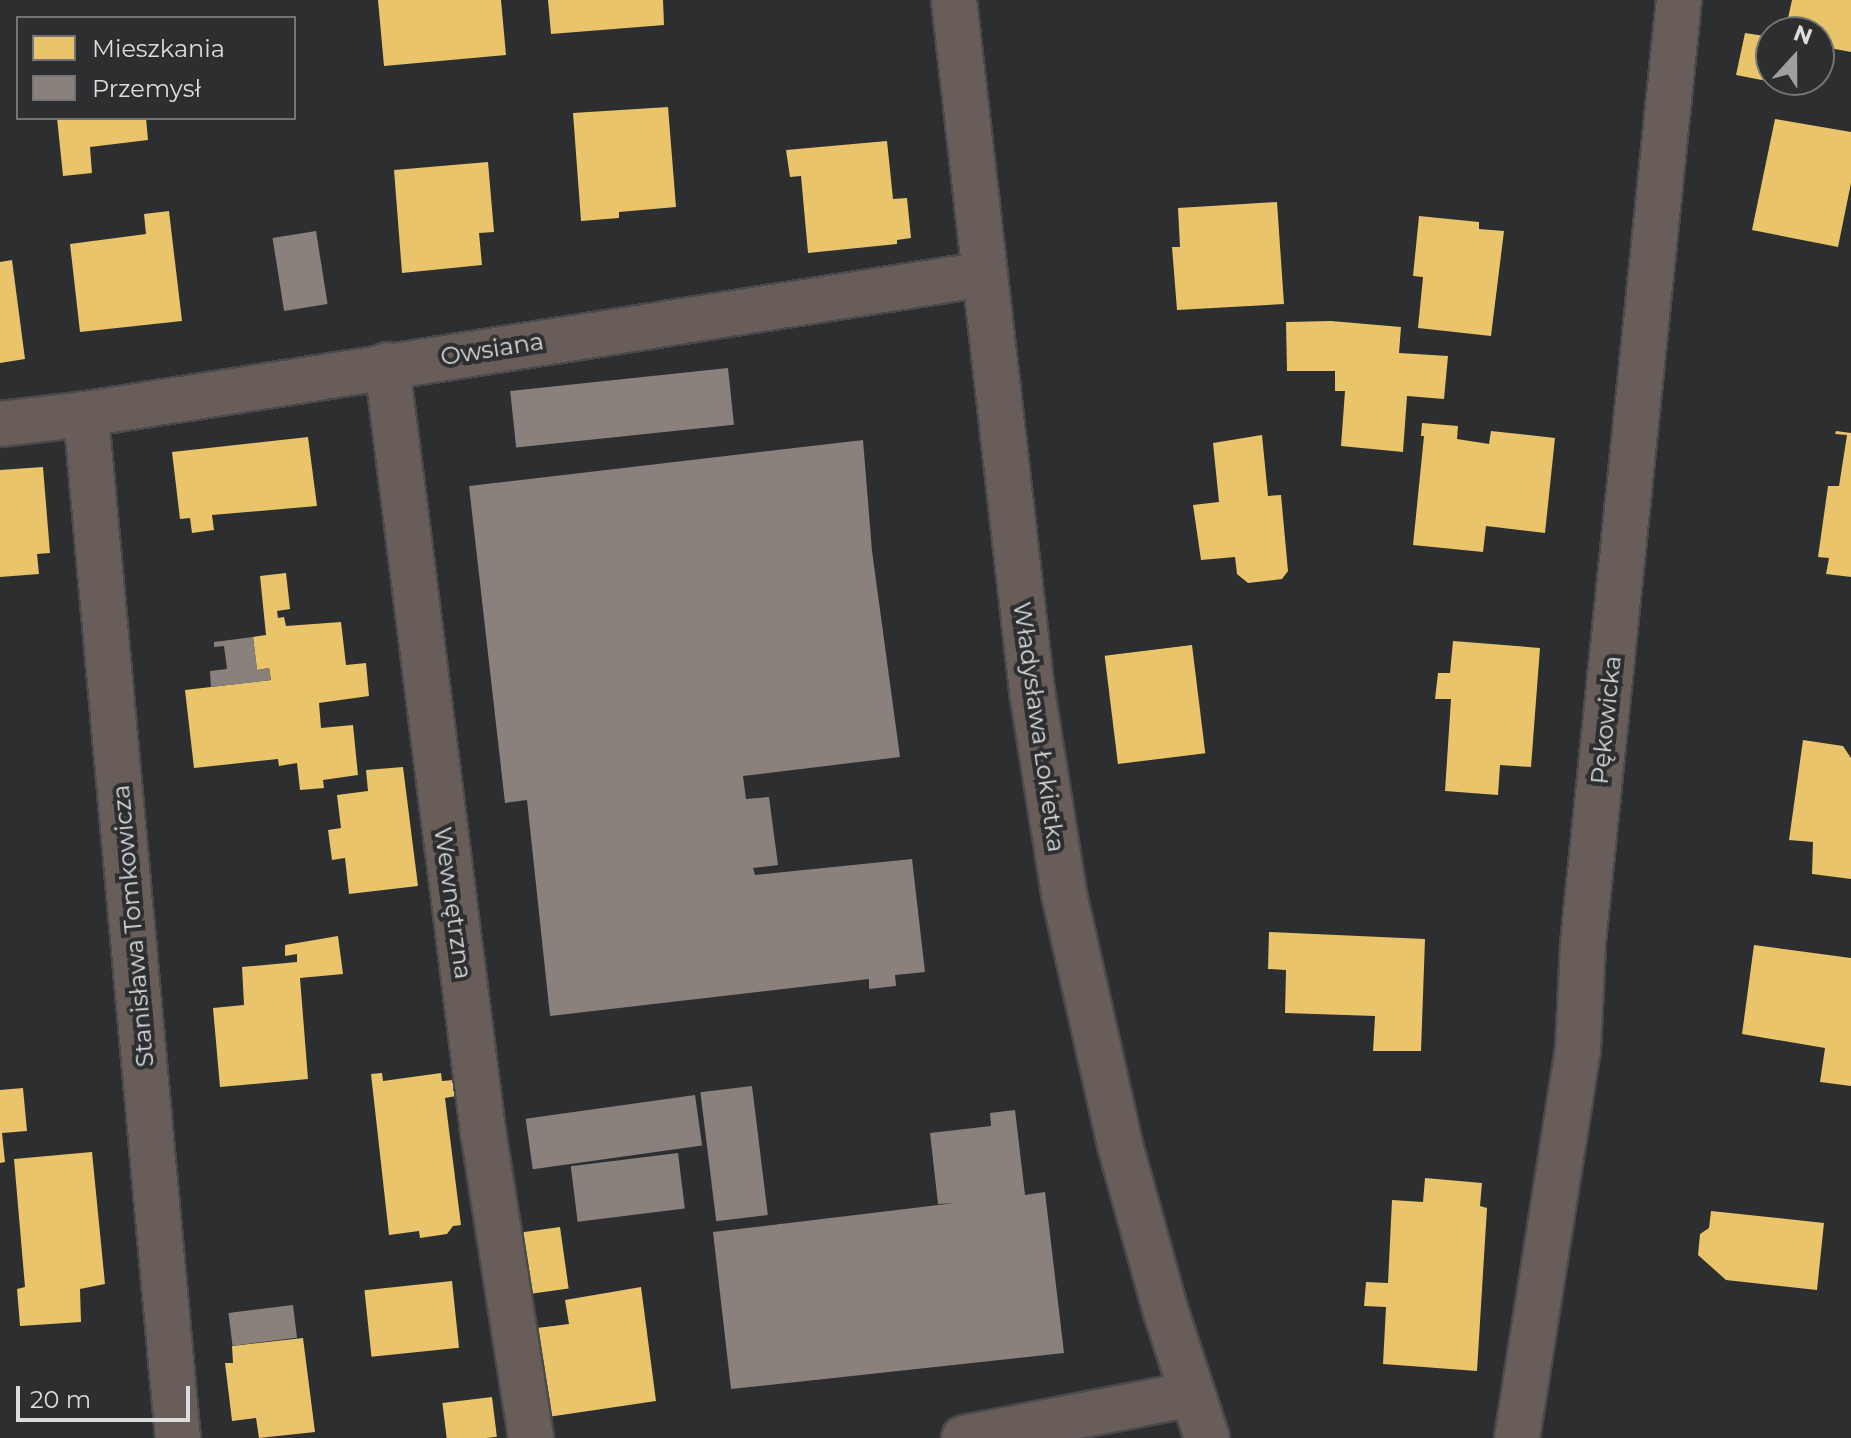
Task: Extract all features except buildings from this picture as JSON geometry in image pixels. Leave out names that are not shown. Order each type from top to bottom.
[{"type":"street","name":"Władysława Łokietka","points":[[954,0],[1032,691],[1064,894],[1120,1145],[1207,1438]]},
{"type":"street","name":"Pękowicka","points":[[1517,1438],[1578,1050],[1583,943],[1679,0]]},
{"type":"street","name":"Owsiana","points":[[0,424],[86,414],[985,274]]},
{"type":"street","name":"Wewnętrzna","points":[[387,365],[483,1131],[531,1438]]},
{"type":"street","name":"Stanisława Tomkowicza","points":[[86,414],[178,1438]]},
{"type":"street","points":[[964,1438],[1192,1394]]}]
